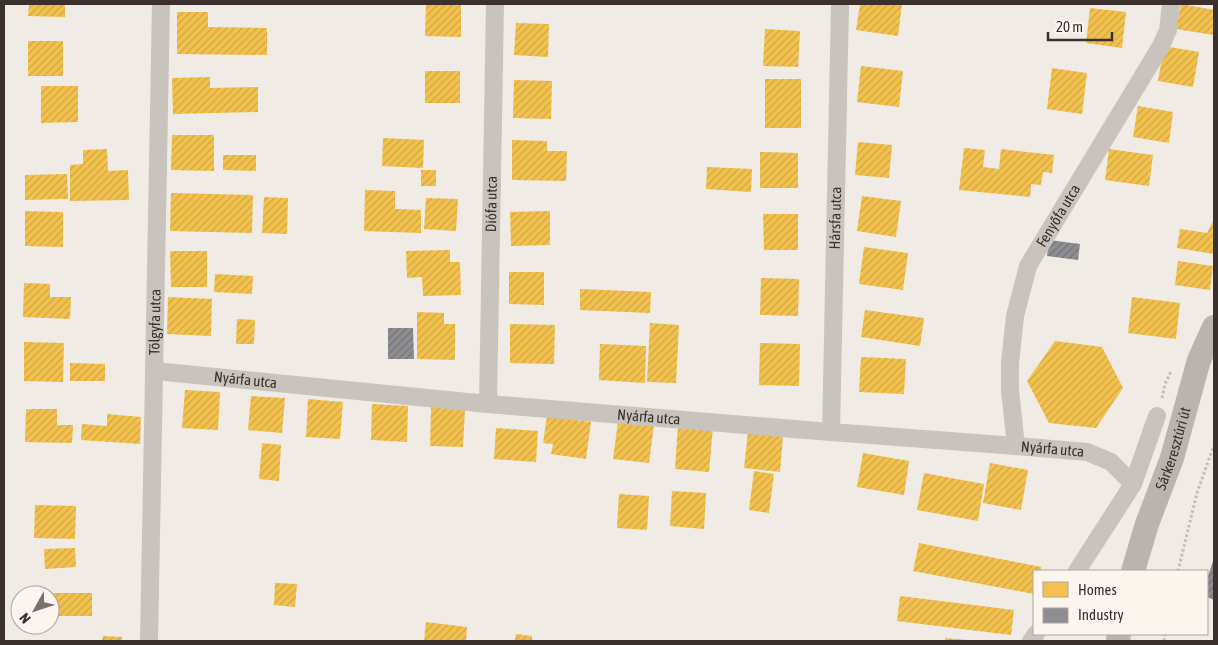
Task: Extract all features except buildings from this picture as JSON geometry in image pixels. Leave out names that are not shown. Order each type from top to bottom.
[{"type":"main road","name":"Sárkeresztúri út","points":[[1133,570],[1146,524],[1172,458],[1199,360],[1214,327]]},
{"type":"street","name":"Tölgyfa utca","points":[[149,641],[161,4]]},
{"type":"street","name":"Diófa utca","points":[[488,404],[495,4]]},
{"type":"street","name":"Hársfa utca","points":[[831,432],[840,4]]},
{"type":"street","name":"Fenyőfa utca","points":[[1016,446],[1010,390],[1010,362],[1015,316],[1028,266],[1161,46],[1168,30],[1171,4]]},
{"type":"street","name":"Nyárfa utca","points":[[155,371],[488,404],[1087,452],[1111,462],[1133,484]]},
{"type":"street","name":"Sárkeresztúri út","points":[[1078,570],[1133,484],[1157,416]]},
{"type":"path","points":[[1178,570],[1197,493],[1214,445]]}]
